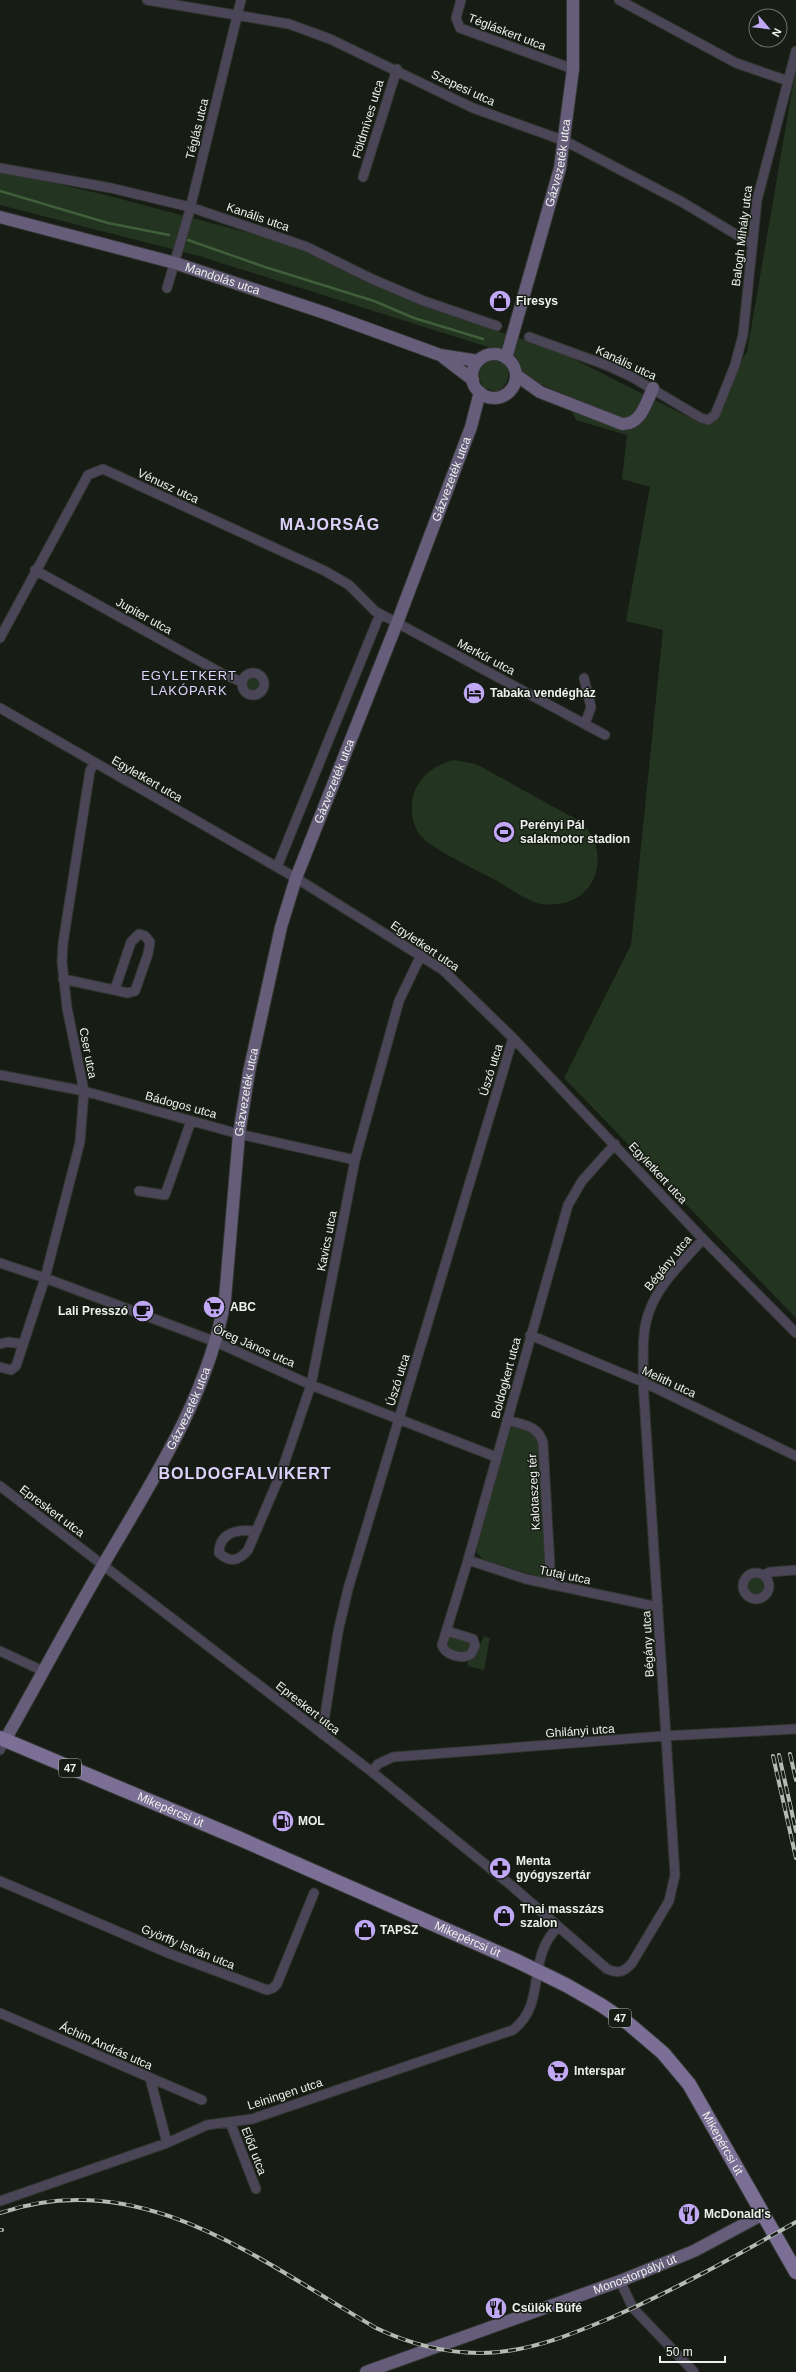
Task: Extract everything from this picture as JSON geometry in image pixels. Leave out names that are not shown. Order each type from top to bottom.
[{"type":"main road","name":"Mikepércsi út","points":[[2,1743],[238,1838],[538,1970],[601,2004],[629,2024],[663,2053],[689,2084],[796,2272]]},
{"type":"street","name":"Szepesi utca","points":[[147,0],[289,24],[323,36],[397,69],[473,108],[565,142],[682,202],[752,244]]},
{"type":"street","name":"Téglás utca","points":[[167,288],[190,207],[241,0]]},
{"type":"street","name":"Tégláskert utca","points":[[461,0],[456,18],[460,28],[573,69]]},
{"type":"street","name":"Gázvezeték utca","points":[[506,358],[560,168],[565,142],[573,69],[573,0]]},
{"type":"street","points":[[619,0],[736,63],[788,81]]},
{"type":"street","name":"Balogh Mihály utca","points":[[708,420],[715,415],[718,408],[735,365],[743,335],[756,200],[762,173],[796,52]]},
{"type":"street","name":"Földmíves utca","points":[[363,177],[397,69]]},
{"type":"street","name":"Kanális utca","points":[[0,168],[111,188],[190,207],[307,247],[372,279],[424,301],[497,326]]},
{"type":"street","name":"Mandolás utca","points":[[0,217],[175,263],[325,313],[440,355],[478,361]]},
{"type":"street","name":"Gázvezeték utca","points":[[490,355],[501,346],[516,323]]},
{"type":"street","name":"Kanális utca","points":[[530,337],[606,365],[653,388],[701,418],[708,420]]},
{"type":"street","name":"Mandolás utca","points":[[440,355],[466,373],[473,380]]},
{"type":"street","points":[[540,392],[519,390],[509,391],[502,396],[493,398],[480,392],[473,380],[473,370],[478,361],[490,355],[506,358],[511,363],[516,375],[540,392],[612,422],[627,425],[638,418],[653,388]]},
{"type":"street","points":[[509,391],[516,375]]},
{"type":"street","name":"Gázvezeték utca","points":[[2,1743],[103,1565],[138,1507],[187,1415],[216,1342],[225,1299],[239,1134],[249,1072],[279,935],[296,878],[397,623],[471,427],[480,392]]},
{"type":"street","name":"Gázvezeték utca","points":[[471,427],[493,398]]},
{"type":"street","name":"Vénusz utca","points":[[0,638],[35,570],[88,475],[102,469],[325,571],[348,585],[380,614],[397,623]]},
{"type":"street","name":"Jupiter utca","points":[[35,570],[223,674],[242,682]]},
{"type":"street","points":[[277,867],[380,614]]},
{"type":"street","name":"Merkúr utca","points":[[397,623],[605,735]]},
{"type":"street","points":[[584,678],[591,707],[585,724]]},
{"type":"street","name":"Egyletkert utca","points":[[0,708],[296,878],[421,955],[455,980],[615,1144],[703,1239],[796,1333]]},
{"type":"street","name":"Cser utca","points":[[0,1367],[11,1370],[16,1366],[45,1278],[80,1142],[84,1091],[63,979],[63,944],[90,771],[94,763]]},
{"type":"street","points":[[63,979],[128,993],[135,991],[148,954],[150,942],[145,936],[139,934],[131,942],[116,986]]},
{"type":"street","name":"Kavics utca","points":[[254,1531],[281,1473],[311,1385],[354,1160],[399,1001],[421,955]]},
{"type":"street","name":"Úszó utca","points":[[322,1734],[338,1632],[348,1589],[513,1038]]},
{"type":"street","name":"Bádogos utca","points":[[0,1075],[84,1091],[239,1134],[354,1160]]},
{"type":"street","points":[[139,1191],[165,1195],[191,1121]]},
{"type":"street","name":"Boldogkert utca","points":[[447,1631],[568,1205],[574,1191],[615,1144]]},
{"type":"street","name":"Bégány utca","points":[[558,1927],[607,1969],[620,1972],[625,1970],[632,1963],[669,1901],[675,1875],[664,1736],[658,1607],[643,1382],[645,1331],[654,1300],[666,1281],[703,1239]]},
{"type":"street","name":"Öreg János utca","points":[[0,1264],[45,1278],[216,1342],[311,1385],[398,1420],[496,1456]]},
{"type":"street","name":"Melith utca","points":[[530,1335],[643,1382],[796,1456]]},
{"type":"street","points":[[0,1344],[8,1342],[23,1344]]},
{"type":"street","name":"Kalotaszeg tér","points":[[507,1420],[532,1427],[540,1434],[544,1442],[551,1585]]},
{"type":"street","name":"Epreskert utca","points":[[0,1486],[372,1772],[513,1886],[558,1927]]},
{"type":"street","name":"Tutaj utca","points":[[468,1560],[496,1570],[551,1585],[658,1607]]},
{"type":"street","points":[[764,1575],[770,1572],[796,1570]]},
{"type":"street","points":[[0,1652],[43,1671]]},
{"type":"street","name":"Ghilányi utca","points":[[372,1772],[378,1764],[393,1757],[664,1736],[796,1729]]},
{"type":"street","name":"Györffy István utca","points":[[0,1881],[168,1953],[267,1990],[273,1988],[277,1984],[314,1893]]},
{"type":"street","points":[[538,1970],[541,1953],[550,1935],[558,1927]]},
{"type":"street","name":"Leiningen utca","points":[[0,2201],[167,2143],[208,2125],[252,2118],[513,2030],[525,2019],[530,2009],[538,1970]]},
{"type":"street","name":"Áchim András utca","points":[[0,2013],[202,2100]]},
{"type":"street","points":[[150,2078],[167,2143]]},
{"type":"street","name":"Előd utca","points":[[230,2122],[256,2189]]},
{"type":"street","name":"Monostorpályi út","points":[[366,2372],[620,2281],[694,2251],[763,2214]]},
{"type":"street","points":[[620,2281],[633,2308],[694,2372]]},
{"type":"green space","points":[[796,68],[796,1318],[564,1078],[631,945],[663,630],[626,621],[650,487],[622,479],[627,435],[576,420],[562,393],[508,371],[507,380],[502,387],[496,391],[484,388],[478,376],[481,368],[487,362],[484,361],[488,347],[199,256],[0,205],[0,171],[106,195],[309,249],[355,274],[458,318],[558,351],[702,424],[747,352]]},
{"type":"green space","points":[[253,676],[260,681],[261,684],[256,691],[253,692],[246,687],[245,684],[250,677]]},
{"type":"green space","name":"Perényi Pál salakmotor stadion","points":[[454,760],[476,764],[574,818],[586,828],[594,841],[598,855],[597,869],[592,882],[583,893],[571,901],[550,905],[537,903],[525,898],[497,881],[435,848],[418,833],[414,825],[412,811],[412,802],[417,786],[432,769]]},
{"type":"green space","points":[[514,1426],[530,1429],[540,1443],[547,1577],[544,1578],[484,1560],[477,1553],[477,1544],[510,1427]]},
{"type":"green space","points":[[756,1578],[762,1580],[764,1586],[762,1592],[756,1594],[750,1592],[748,1586],[750,1580]]},
{"type":"green space","points":[[450,1636],[467,1641],[470,1645],[469,1650],[463,1653],[448,1648],[447,1639]]},
{"type":"green space","points":[[484,1636],[490,1638],[484,1670],[468,1666],[468,1659],[476,1654]]},
{"type":"waterway","points":[[0,191],[108,223],[169,235]]},
{"type":"waterway","points":[[188,240],[265,267],[374,301],[414,318],[483,339]]},
{"type":"railway","points":[[790,1754],[796,1780]]},
{"type":"railway","points":[[779,1755],[796,1831]]},
{"type":"railway","points":[[773,1756],[796,1858]]},
{"type":"railway","points":[[0,2213],[52,2201],[102,2201],[150,2210],[197,2227],[243,2249],[376,2328],[420,2345],[451,2351],[483,2353],[513,2350],[541,2344],[608,2319],[680,2285],[796,2222]]},
{"type":"place","name":"Firesys","points":[[500,301]]},
{"type":"place","name":"Tabaka vendégház","points":[[474,693]]},
{"type":"place","name":"Perényi Pál salakmotor stadion","points":[[504,832]]},
{"type":"place","name":"ABC","points":[[214,1307]]},
{"type":"place","name":"Lali Presszó","points":[[143,1311]]},
{"type":"place","name":"MOL","points":[[283,1821]]},
{"type":"place","name":"Menta gyógyszertár","points":[[500,1868]]},
{"type":"place","name":"Thai masszázs szalon","points":[[504,1916]]},
{"type":"place","name":"TAPSZ","points":[[365,1930]]},
{"type":"place","name":"Interspar","points":[[558,2071]]},
{"type":"place","name":"McDonald's","points":[[689,2214]]},
{"type":"place","name":"Csülök Büfé","points":[[496,2308]]},
{"type":"district","name":"MAJORSÁG","points":[[330,524]]},
{"type":"district","name":"EGYLETKERT LAKÓPARK","points":[[189,682]]},
{"type":"district","name":"BOLDOGFALVIKERT","points":[[245,1473]]}]
